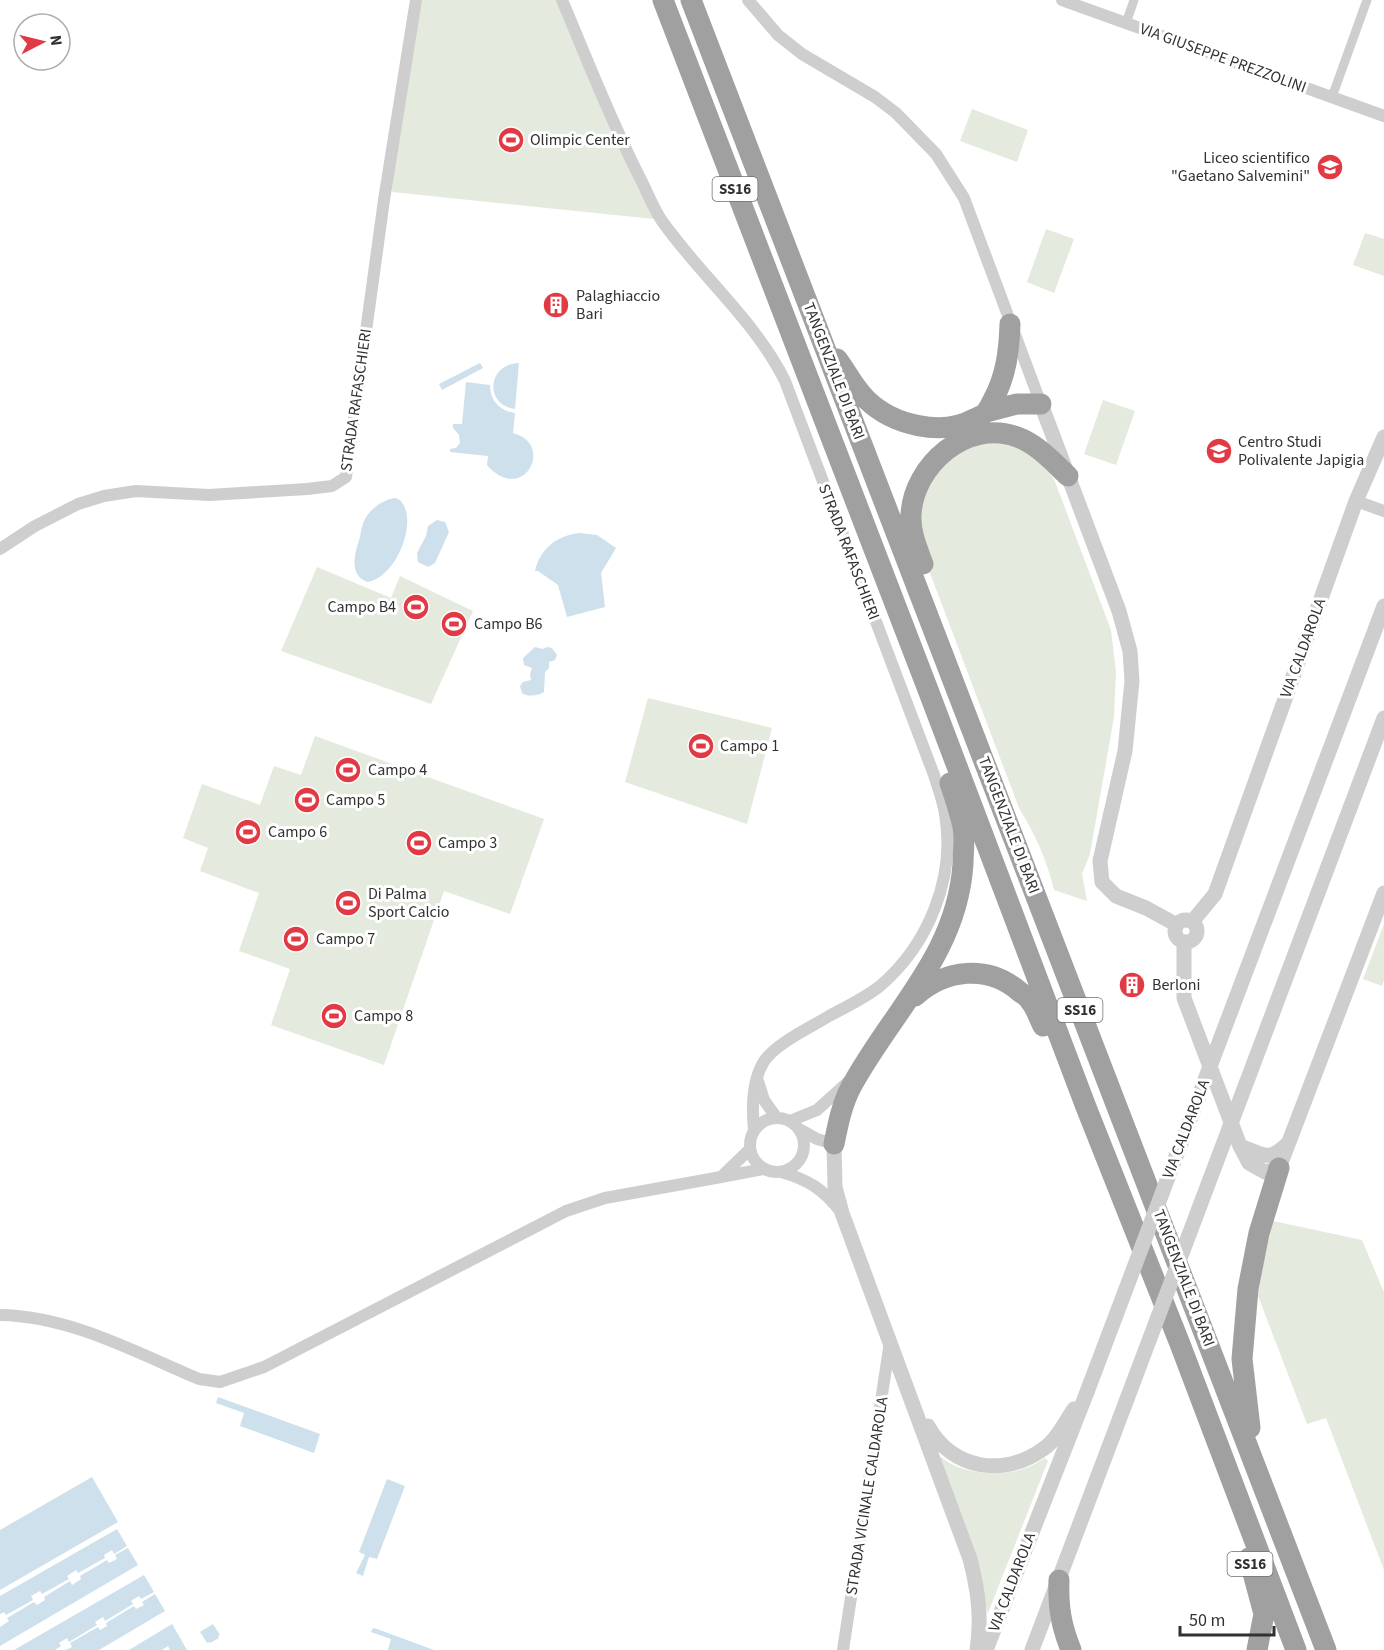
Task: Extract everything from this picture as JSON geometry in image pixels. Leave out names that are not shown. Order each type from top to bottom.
[{"type":"highway","name":"TANGENZIALE DI BARI","points":[[663,0],[1296,1650]]},
{"type":"highway","name":"TANGENZIALE DI BARI","points":[[692,0],[1326,1650]]},
{"type":"highway","points":[[986,412],[998,391],[1005,371],[1010,324]]},
{"type":"highway","points":[[819,334],[867,400],[890,417],[920,426],[946,427],[969,422],[986,412],[1017,404],[1041,404]]},
{"type":"highway","points":[[955,686],[938,608],[913,536],[911,515],[915,492],[922,476],[939,456],[959,441],[986,433],[1001,432],[1026,422],[1041,404]]},
{"type":"highway","points":[[1001,432],[1019,437],[1041,451],[1068,476]]},
{"type":"highway","points":[[834,1144],[847,1097],[864,1066],[929,968],[953,919],[962,870],[963,829],[944,767],[930,695]]},
{"type":"highway","points":[[903,1007],[922,990],[944,978],[960,973],[975,972],[991,975],[1011,984],[1030,1000],[1069,1091],[1086,1107]]},
{"type":"highway","name":"SS16","points":[[1253,1458],[1242,1359],[1248,1289],[1259,1233],[1279,1168]]},
{"type":"highway","name":"SS16","points":[[1231,1478],[1253,1577],[1264,1614],[1257,1650]]},
{"type":"highway","points":[[1059,1580],[1062,1627],[1071,1650]]},
{"type":"street","name":"STRADA RAFASCHIERI","points":[[0,549],[35,526],[67,509],[104,496],[136,491],[209,495],[314,488],[332,486],[346,477],[384,200],[416,0]]},
{"type":"street","name":"STRADA RAFASCHIERI","points":[[562,0],[631,160],[661,219],[683,249],[763,344],[780,371],[934,775],[945,815],[947,846],[941,887],[920,941],[908,958],[878,988],[773,1052],[763,1062],[757,1078]]},
{"type":"street","points":[[748,0],[778,35],[802,54],[889,108],[936,153],[964,198],[1119,611],[1130,651],[1132,681],[1125,751],[1100,861],[1102,882],[1116,896],[1146,908],[1177,925]]},
{"type":"street","name":"VIA GIUSEPPE PREZZOLINI","points":[[1062,0],[1332,97],[1383,112]]},
{"type":"street","points":[[1126,23],[1134,0]]},
{"type":"street","points":[[1332,97],[1367,0]]},
{"type":"street","name":"VIA CALDAROLA","points":[[1192,922],[1215,894],[1356,501],[1384,437]]},
{"type":"street","points":[[1356,501],[1384,511]]},
{"type":"street","name":"VIA CALDAROLA","points":[[986,1650],[1087,1392],[1384,606]]},
{"type":"street","points":[[1032,1650],[1384,718]]},
{"type":"street","points":[[1177,925],[1176,936],[1184,943],[1184,998],[1240,1146],[1249,1163],[1265,1172],[1279,1168],[1384,893]]},
{"type":"street","points":[[1177,925],[1186,920],[1197,927],[1197,935],[1192,941],[1184,943]]},
{"type":"street","points":[[790,1121],[817,1110],[864,1066]]},
{"type":"street","points":[[757,1078],[764,1100],[776,1117],[790,1121],[817,1139],[834,1144]]},
{"type":"street","points":[[757,1078],[753,1101],[754,1130],[750,1149],[753,1157],[764,1169]]},
{"type":"street","points":[[754,1130],[760,1124],[776,1117]]},
{"type":"street","points":[[801,1130],[804,1138],[803,1155]]},
{"type":"street","points":[[1240,1146],[1268,1156],[1275,1155],[1289,1142]]},
{"type":"street","points":[[781,1172],[794,1167],[803,1155],[816,1148],[834,1144]]},
{"type":"street","points":[[834,1144],[835,1187],[842,1213],[970,1559],[981,1616],[977,1650]]},
{"type":"street","points":[[721,1177],[750,1149]]},
{"type":"street","points":[[0,1315],[23,1316],[73,1327],[199,1378],[220,1382],[264,1367],[566,1211],[605,1198],[764,1169],[803,1178],[829,1198],[842,1213]]},
{"type":"street","name":"STRADA VICINALE CALDAROLA","points":[[843,1650],[890,1341]]},
{"type":"street","points":[[908,1387],[936,1441],[955,1455],[976,1464],[1001,1467],[1026,1459],[1045,1448],[1087,1392]]},
{"type":"shaded area","name":"Olimpic Center","points":[[419,0],[562,0],[610,113],[683,249],[654,219],[392,192],[393,167]]},
{"type":"shaded area","points":[[972,109],[1028,130],[1017,162],[960,141]]},
{"type":"shaded area","points":[[1046,229],[1074,239],[1054,293],[1027,282]]},
{"type":"shaded area","points":[[1365,233],[1384,239],[1384,276],[1353,265]]},
{"type":"shaded area","points":[[1103,400],[1135,411],[1116,465],[1084,454]]},
{"type":"shaded area","points":[[984,440],[1024,451],[1039,461],[1054,479],[1111,630],[1116,672],[1114,717],[1090,854],[1082,874],[1087,901],[1054,890],[1040,848],[1019,808],[922,552],[918,535],[922,492],[952,456]]},
{"type":"shaded area","points":[[317,567],[391,598],[400,576],[473,611],[431,704],[281,651]]},
{"type":"shaded area","name":"Campo 1","points":[[648,698],[772,728],[747,824],[625,782]]},
{"type":"shaded area","name":"Di Palma Sport Calcio","points":[[315,736],[544,819],[510,914],[444,891],[384,1065],[271,1025],[290,969],[239,951],[259,893],[200,871],[208,848],[183,838],[202,784],[260,805],[274,766],[301,775]]},
{"type":"shaded area","points":[[1384,924],[1384,980],[1382,986],[1363,979]]},
{"type":"shaded area","points":[[1273,1221],[1362,1240],[1384,1292],[1384,1570],[1326,1418],[1307,1424],[1258,1296],[1265,1246]]},
{"type":"shaded area","points":[[941,1457],[958,1467],[992,1473],[1023,1469],[1045,1458],[1048,1461],[988,1613],[939,1460]]},
{"type":"water","points":[[480,363],[483,368],[442,390],[439,384]]},
{"type":"water","points":[[519,363],[515,409],[505,406],[498,400],[493,385],[495,377],[501,370],[508,365]]},
{"type":"water","points":[[466,382],[490,385],[490,391],[497,404],[515,413],[513,433],[526,439],[532,448],[533,459],[530,469],[522,476],[512,479],[500,476],[487,465],[488,456],[450,452],[450,449],[456,448],[460,443],[459,435],[453,428],[453,424],[462,424]]},
{"type":"water","points":[[395,498],[400,500],[405,509],[407,521],[402,548],[387,571],[367,582],[357,574],[354,562],[363,523],[374,508],[386,500]]},
{"type":"water","points":[[437,520],[445,522],[449,532],[435,563],[428,567],[418,562],[417,553],[426,536],[428,526]]},
{"type":"water","points":[[579,533],[597,535],[616,548],[601,573],[605,607],[567,617],[558,585],[535,571],[541,556],[550,545],[563,537]]},
{"type":"water","points":[[535,647],[552,648],[557,655],[555,660],[549,662],[549,668],[545,672],[544,692],[527,695],[522,693],[520,686],[523,682],[531,680],[532,668],[524,665],[523,658]]},
{"type":"water","points":[[218,1397],[320,1434],[314,1453],[240,1426],[244,1413],[216,1403]]},
{"type":"water","points":[[92,1477],[118,1522],[0,1590],[0,1530]]},
{"type":"water","points":[[387,1479],[405,1486],[377,1559],[369,1557],[363,1576],[356,1573],[365,1555],[359,1552]]},
{"type":"water","points":[[117,1529],[127,1546],[114,1554],[112,1550],[104,1555],[105,1558],[78,1573],[76,1570],[67,1576],[69,1579],[42,1594],[40,1591],[31,1596],[33,1600],[6,1615],[4,1612],[0,1614],[0,1596]]},
{"type":"water","points":[[128,1548],[138,1565],[0,1646],[0,1627],[9,1621],[7,1618],[34,1602],[37,1605],[45,1600],[44,1597],[70,1581],[72,1585],[81,1579],[80,1576],[107,1560],[109,1563],[117,1559],[115,1555]]},
{"type":"water","points":[[144,1575],[154,1592],[141,1599],[139,1596],[131,1601],[133,1604],[105,1621],[103,1617],[95,1622],[97,1625],[69,1642],[67,1638],[59,1643],[61,1646],[55,1650],[14,1650]]},
{"type":"water","points":[[155,1594],[165,1611],[99,1650],[66,1650],[72,1647],[70,1643],[98,1627],[100,1630],[107,1626],[106,1623],[134,1606],[136,1609],[144,1605],[142,1602]]},
{"type":"water","points":[[172,1624],[187,1650],[170,1650],[168,1646],[162,1650],[129,1650]]},
{"type":"water","points":[[213,1624],[220,1635],[219,1638],[207,1643],[200,1632]]},
{"type":"water","points":[[373,1628],[434,1650],[388,1650],[391,1639],[371,1632]]},
{"type":"place","name":"Olimpic Center","points":[[511,140]]},
{"type":"place","name":"Liceo scientifico \"Gaetano Salvemini\"","points":[[1330,167]]},
{"type":"place","name":"Palaghiaccio Bari","points":[[556,305]]},
{"type":"place","name":"Centro Studi Polivalente Japigia","points":[[1219,451]]},
{"type":"place","name":"Campo B4","points":[[416,607]]},
{"type":"place","name":"Campo B6","points":[[454,624]]},
{"type":"place","name":"Campo 1","points":[[701,746]]},
{"type":"place","name":"Campo 4","points":[[348,770]]},
{"type":"place","name":"Campo 5","points":[[307,800]]},
{"type":"place","name":"Campo 6","points":[[248,832]]},
{"type":"place","name":"Campo 3","points":[[419,843]]},
{"type":"place","name":"Di Palma Sport Calcio","points":[[348,903]]},
{"type":"place","name":"Campo 7","points":[[296,939]]},
{"type":"place","name":"Berloni","points":[[1132,985]]},
{"type":"place","name":"Campo 8","points":[[334,1016]]}]
